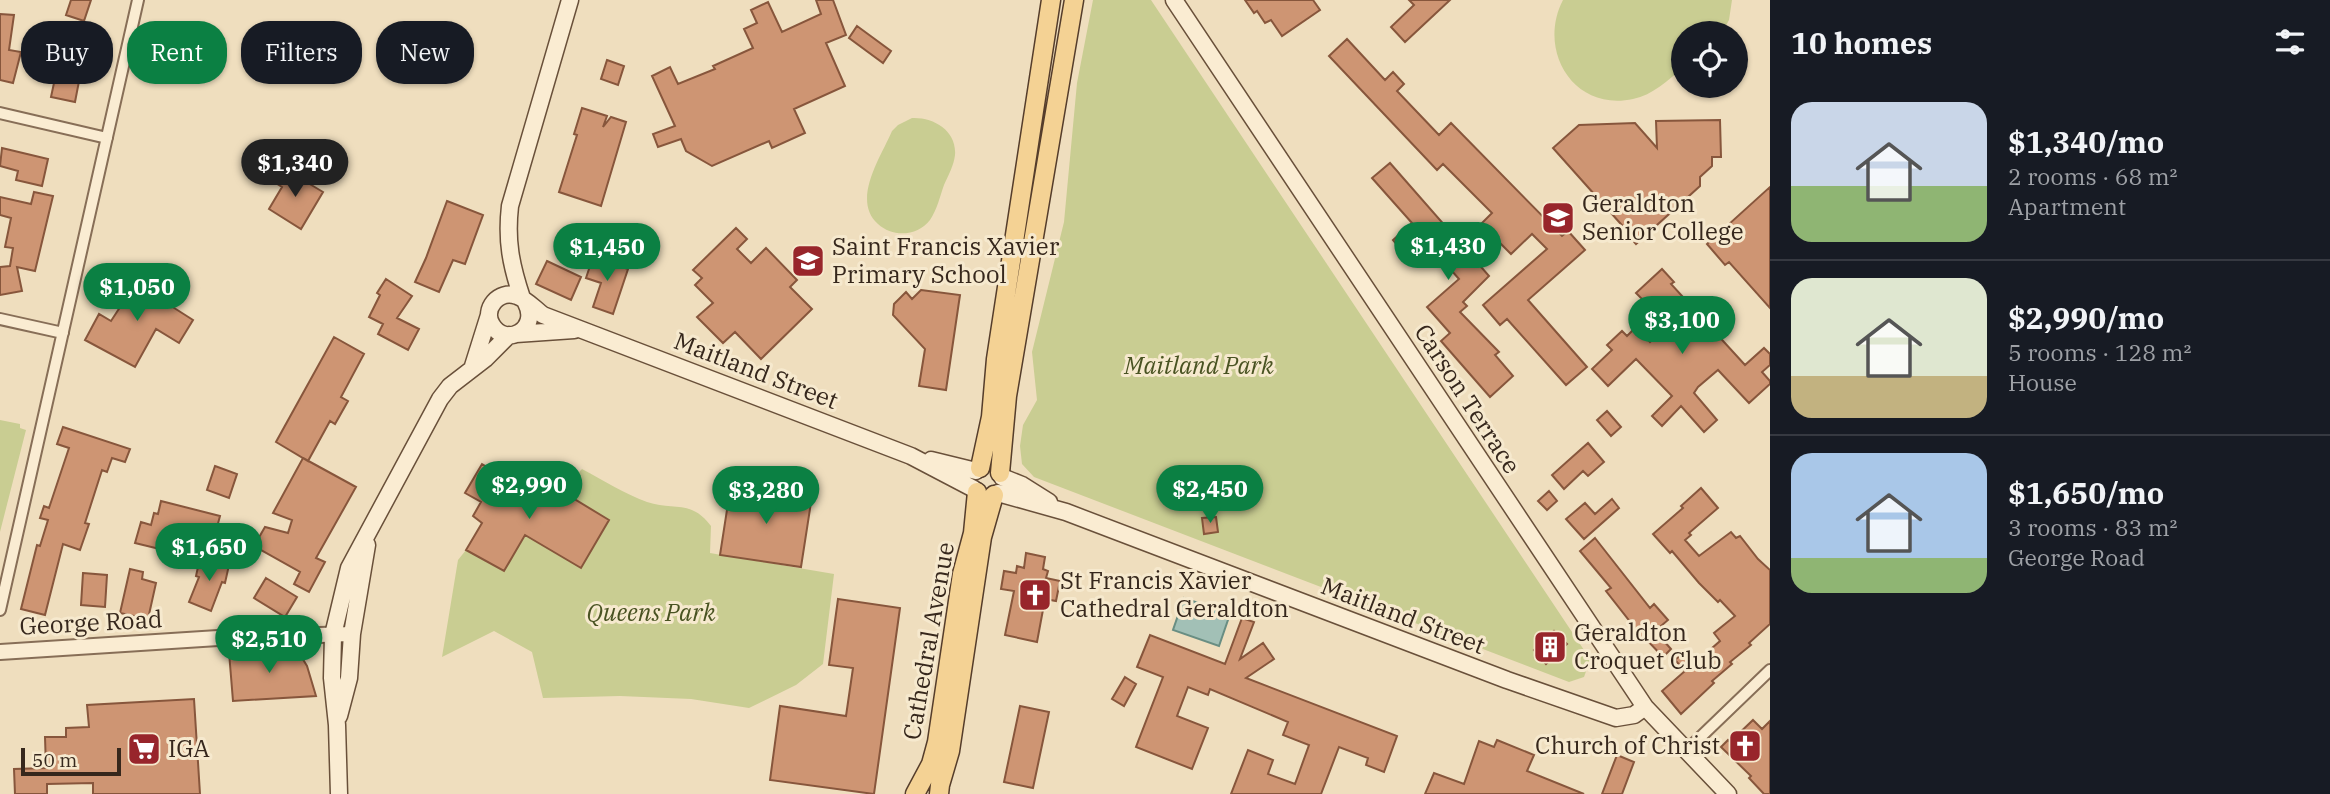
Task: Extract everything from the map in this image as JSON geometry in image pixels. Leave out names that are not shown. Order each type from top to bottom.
[{"type":"main road","points":[[498,298],[509,255],[510,205],[570,0]]},
{"type":"main road","name":"Cathedral Avenue","points":[[939,794],[950,751],[982,537],[996,359],[1051,0]]},
{"type":"main road","name":"Cathedral Avenue","points":[[915,794],[931,764],[937,742],[962,574],[988,482],[1007,396],[1074,0]]},
{"type":"main road","name":"Carson Terrace","points":[[1175,4],[1645,707],[1728,794]]},
{"type":"main road","points":[[1043,46],[1064,50]]},
{"type":"main road","points":[[339,794],[337,725],[332,678],[333,635],[349,568],[433,410],[450,386],[472,366],[526,327],[529,309],[509,255]]},
{"type":"main road","points":[[472,366],[493,302],[510,294],[524,301]]},
{"type":"main road","name":"Maitland Street","points":[[524,301],[543,315],[911,456],[988,482],[1022,485],[1066,512],[1507,680],[1616,718],[1634,715],[1645,707]]},
{"type":"main road","points":[[489,314],[493,327],[503,334],[513,335]]},
{"type":"main road","name":"Maitland Street","points":[[513,335],[584,330]]},
{"type":"main road","points":[[337,725],[349,678],[352,634],[369,533]]},
{"type":"street","points":[[0,610],[138,0]]},
{"type":"street","points":[[0,113],[107,138]]},
{"type":"street","points":[[0,319],[63,333]]},
{"type":"street","name":"George Road","points":[[0,652],[228,638],[352,634]]},
{"type":"street","points":[[1686,751],[1770,670]]},
{"type":"green space","name":"Maitland Park","points":[[1093,0],[1151,0],[1584,650],[1590,660],[1584,677],[1569,682],[1034,477],[1022,464],[1020,446],[1023,425],[1037,400],[1032,352],[1064,222],[1077,83]]},
{"type":"green space","points":[[1563,0],[1732,0],[1728,21],[1671,21],[1671,77],[1647,94],[1633,99],[1612,101],[1593,96],[1578,87],[1566,73],[1558,57],[1556,19]]},
{"type":"green space","points":[[912,118],[936,123],[948,132],[955,146],[955,155],[930,220],[912,232],[891,232],[878,224],[870,214],[868,191],[892,131]]},
{"type":"green space","points":[[0,420],[20,424],[20,428],[26,430],[0,532]]},
{"type":"green space","name":"Queens Park","points":[[582,469],[647,502],[696,512],[711,526],[710,553],[834,574],[823,664],[796,685],[749,708],[691,699],[620,696],[543,698],[532,652],[494,631],[442,657],[458,560],[466,550],[504,571],[525,535],[581,568],[609,520],[561,491]]},
{"type":"water","points":[[1184,598],[1230,614],[1219,646],[1173,630]]},
{"type":"building","points":[[71,0],[91,0],[84,21],[66,15]]},
{"type":"building","points":[[816,0],[833,0],[846,35],[826,43],[845,86],[794,109],[805,133],[772,148],[769,141],[712,166],[686,151],[681,139],[658,147],[653,134],[675,126],[652,76],[670,67],[678,84],[715,69],[713,66],[753,48],[744,29],[757,23],[751,10],[768,2],[782,32],[821,14]]},
{"type":"building","points":[[1245,0],[1313,0],[1320,10],[1282,36],[1271,20],[1265,23]]},
{"type":"building","points":[[1409,0],[1450,0],[1405,42],[1391,27],[1414,5]]},
{"type":"building","points":[[0,14],[14,15],[9,50],[21,52],[13,83],[0,80]]},
{"type":"building","points":[[857,26],[891,51],[883,63],[849,38]]},
{"type":"building","points":[[1347,39],[1385,80],[1393,72],[1404,84],[1397,91],[1439,135],[1451,123],[1562,236],[1568,231],[1585,250],[1528,300],[1587,367],[1566,385],[1507,319],[1500,325],[1483,305],[1547,249],[1532,234],[1511,254],[1481,224],[1492,213],[1443,164],[1437,170],[1329,56]]},
{"type":"building","points":[[607,60],[624,66],[618,85],[601,79]]},
{"type":"building","points":[[54,84],[78,84],[75,102],[51,97]]},
{"type":"building","points":[[582,108],[607,116],[603,127],[611,117],[626,122],[601,206],[559,192],[577,135],[574,134]]},
{"type":"building","points":[[1720,120],[1721,157],[1712,157],[1712,166],[1700,177],[1700,186],[1636,244],[1553,148],[1579,125],[1635,123],[1657,148],[1656,121]]},
{"type":"building","points":[[2,148],[48,159],[42,186],[16,180],[18,171],[0,166]]},
{"type":"building","points":[[1390,163],[1489,276],[1463,302],[1467,306],[1460,312],[1499,352],[1495,355],[1513,376],[1490,397],[1441,341],[1450,333],[1427,307],[1459,279],[1422,237],[1404,253],[1393,240],[1412,223],[1372,178]]},
{"type":"building","points":[[283,168],[323,192],[301,229],[269,209],[282,187],[274,182]]},
{"type":"building","points":[[1770,187],[1770,308],[1729,262],[1725,265],[1707,244]]},
{"type":"building","points":[[34,192],[53,196],[35,271],[17,267],[22,291],[0,295],[0,267],[10,266],[13,248],[5,247],[11,218],[0,215],[0,197],[31,204]]},
{"type":"building","points":[[447,201],[483,215],[465,264],[453,260],[439,292],[415,282]]},
{"type":"building","points":[[736,228],[747,239],[737,249],[751,263],[766,248],[797,280],[790,287],[812,309],[761,359],[735,332],[723,343],[697,317],[713,303],[695,285],[702,278],[693,270]]},
{"type":"building","points":[[593,257],[628,269],[613,314],[593,307],[601,283],[586,278]]},
{"type":"building","points":[[547,261],[581,277],[571,300],[536,284]]},
{"type":"building","points":[[1662,269],[1674,282],[1671,284],[1745,365],[1764,348],[1770,354],[1770,365],[1762,372],[1770,384],[1749,403],[1718,370],[1698,387],[1694,393],[1717,420],[1704,432],[1681,406],[1662,426],[1652,416],[1672,396],[1636,359],[1608,386],[1592,369],[1612,350],[1607,345],[1622,331],[1627,336],[1636,327],[1650,342],[1673,320],[1658,304],[1652,309],[1636,293]]},
{"type":"building","points":[[124,276],[193,320],[179,343],[156,329],[135,367],[85,340],[99,314],[111,321],[124,301],[112,294]]},
{"type":"building","points":[[386,279],[412,296],[397,318],[419,329],[408,350],[378,334],[383,324],[369,317],[380,295],[377,293]]},
{"type":"building","points":[[921,290],[960,295],[946,390],[919,386],[925,349],[893,315],[894,304],[906,292],[912,299]]},
{"type":"building","points":[[334,337],[364,354],[341,397],[348,401],[335,424],[330,421],[308,461],[276,442]]},
{"type":"building","points":[[1607,411],[1621,427],[1611,436],[1597,420]]},
{"type":"building","points":[[63,427],[130,449],[125,462],[112,458],[107,472],[102,470],[85,523],[89,524],[80,550],[63,544],[45,615],[21,609],[37,545],[40,546],[48,520],[40,518],[44,506],[49,508],[69,448],[57,444]]},
{"type":"building","points":[[1588,443],[1604,462],[1588,476],[1583,471],[1564,489],[1552,475]]},
{"type":"building","points":[[303,458],[356,487],[316,558],[325,562],[309,592],[294,584],[300,572],[254,546],[265,527],[288,533],[292,520],[273,513]]},
{"type":"building","points":[[482,464],[506,478],[523,468],[524,488],[553,505],[561,491],[609,520],[581,568],[525,535],[504,571],[466,550],[482,523],[473,516],[481,502],[465,493]]},
{"type":"building","points":[[215,466],[237,474],[229,498],[207,490]]},
{"type":"building","points":[[731,484],[812,496],[801,567],[720,555]]},
{"type":"building","points":[[1701,488],[1718,508],[1689,533],[1691,535],[1685,540],[1699,556],[1731,532],[1736,538],[1740,536],[1770,570],[1770,624],[1681,714],[1662,691],[1685,671],[1675,660],[1686,650],[1696,662],[1720,641],[1714,633],[1735,616],[1699,583],[1672,551],[1670,553],[1653,534]]},
{"type":"building","points":[[1549,491],[1557,501],[1547,510],[1538,501]]},
{"type":"building","points":[[1612,499],[1619,508],[1584,539],[1566,519],[1585,503],[1595,514]]},
{"type":"building","points":[[161,501],[220,516],[213,542],[177,533],[172,552],[135,543],[141,522],[151,525],[154,513],[158,514]]},
{"type":"building","points":[[1216,517],[1218,532],[1204,534],[1202,518]]},
{"type":"building","points":[[1595,538],[1650,608],[1654,604],[1668,620],[1655,631],[1671,649],[1663,657],[1629,625],[1631,623],[1606,591],[1611,588],[1580,551]]},
{"type":"building","name":"St Francis Xavier Cathedral Geraldton","points":[[1026,553],[1045,557],[1043,569],[1048,571],[1046,578],[1060,581],[1056,601],[1045,599],[1037,642],[1005,635],[1014,591],[1001,589],[1004,571],[1016,573],[1017,566],[1024,568]]},
{"type":"building","points":[[200,558],[229,565],[225,583],[222,582],[211,611],[189,602],[199,577],[196,576]]},
{"type":"building","points":[[130,569],[143,572],[142,579],[156,583],[148,619],[120,613]]},
{"type":"building","points":[[83,573],[107,575],[105,607],[81,605]]},
{"type":"building","points":[[266,578],[297,597],[285,617],[254,598]]},
{"type":"building","points":[[838,599],[900,608],[874,794],[770,780],[780,706],[846,716],[853,668],[829,665]]},
{"type":"building","points":[[1242,618],[1254,622],[1240,659],[1263,643],[1274,659],[1246,678],[1397,736],[1384,772],[1366,765],[1368,758],[1339,747],[1321,794],[1231,794],[1248,750],[1273,760],[1268,774],[1295,784],[1309,745],[1283,735],[1288,722],[1210,689],[1208,695],[1188,687],[1177,716],[1208,728],[1192,769],[1136,747],[1163,677],[1137,667],[1150,635],[1225,664]]},
{"type":"building","name":"Geraldton Croquet Club","points":[[1554,631],[1567,644],[1546,664],[1534,650]]},
{"type":"building","points":[[292,648],[299,653],[307,666],[316,696],[233,701],[229,652]]},
{"type":"building","points":[[1125,677],[1136,684],[1124,706],[1112,699]]},
{"type":"building","name":"IGA","points":[[194,699],[200,794],[93,794],[93,783],[47,784],[47,794],[15,794],[14,769],[46,768],[45,737],[66,737],[66,728],[89,727],[87,705]]},
{"type":"building","points":[[1020,706],[1049,712],[1033,788],[1004,782]]},
{"type":"building","name":"Church of Christ","points":[[1753,720],[1762,729],[1770,721],[1770,794],[1764,794],[1749,778],[1751,776],[1721,747]]},
{"type":"building","points":[[1497,740],[1534,755],[1527,771],[1584,794],[1425,794],[1434,773],[1464,784],[1479,741],[1494,747]]},
{"type":"building","points":[[1617,755],[1634,762],[1622,794],[1602,794]]},
{"type":"place","name":"Geraldton Senior College","points":[[1558,218]]},
{"type":"place","name":"Saint Francis Xavier Primary School","points":[[808,261]]},
{"type":"place","name":"St Francis Xavier Cathedral Geraldton","points":[[1035,595]]},
{"type":"place","name":"Geraldton Croquet Club","points":[[1550,647]]},
{"type":"place","name":"Church of Christ","points":[[1745,746]]},
{"type":"place","name":"IGA","points":[[144,749]]}]
